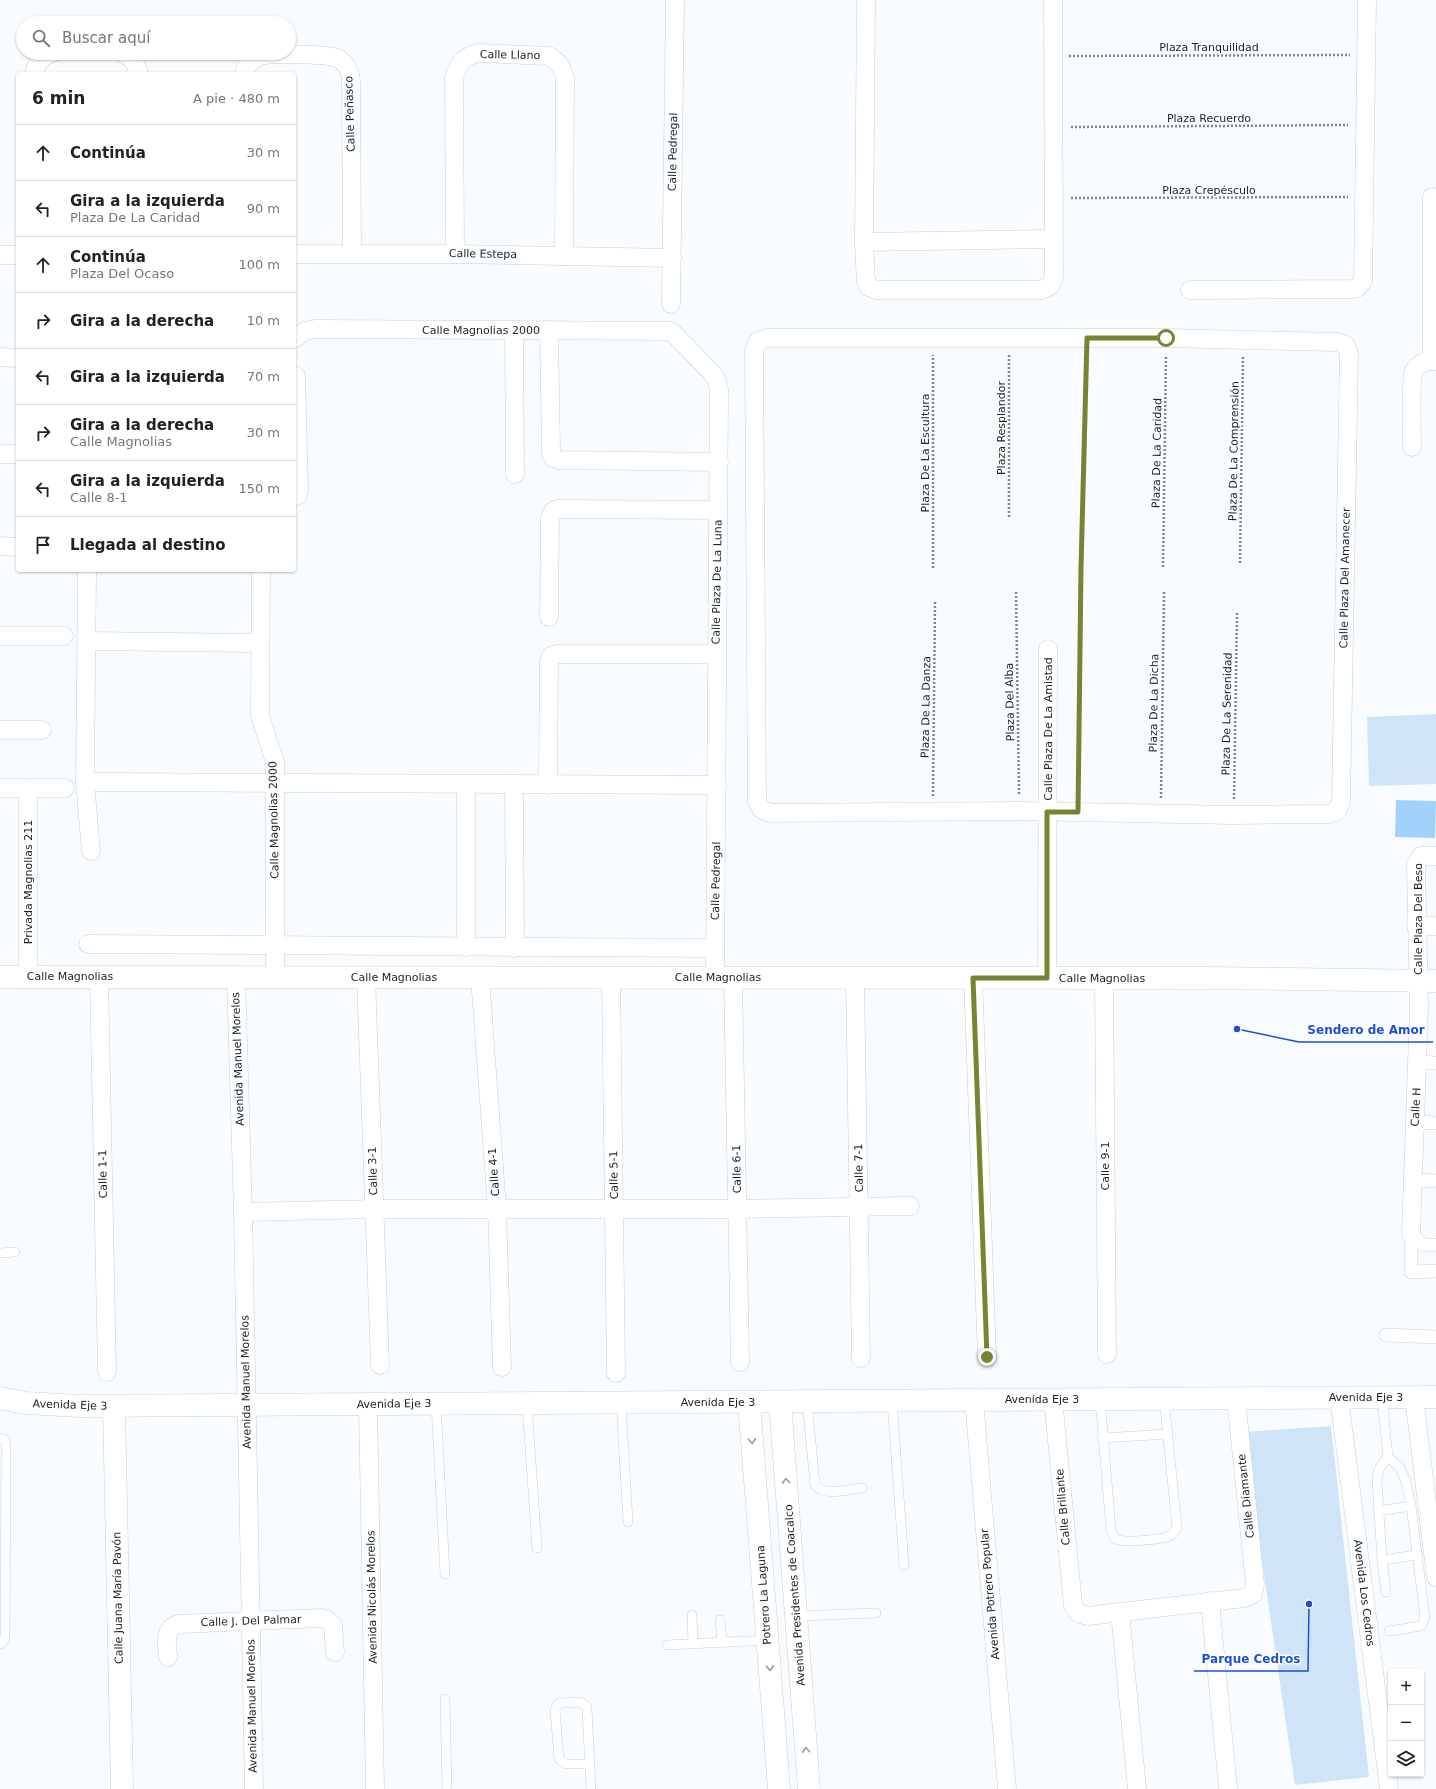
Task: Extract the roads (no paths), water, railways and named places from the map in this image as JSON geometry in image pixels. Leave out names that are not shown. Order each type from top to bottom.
[{"type":"street","name":"Calle Pedregal","points":[[672,304],[675,0]]},
{"type":"street","points":[[866,0],[864,242],[865,278],[869,287],[873,290],[1041,290],[1046,289],[1053,282],[1053,0]]},
{"type":"street","points":[[1190,290],[1357,288],[1363,281],[1367,0]]},
{"type":"street","name":"Calle Llano","points":[[455,254],[454,78],[456,68],[462,60],[470,55],[487,53],[539,54],[549,56],[558,61],[563,69],[565,79],[564,256]]},
{"type":"street","name":"Calle Peñasco","points":[[296,55],[327,56],[340,61],[350,72],[352,254]]},
{"type":"street","points":[[34,72],[40,60]]},
{"type":"street","points":[[133,60],[138,72]]},
{"type":"street","name":"Calle Peñasco","points":[[245,72],[250,62],[254,60]]},
{"type":"street","points":[[1412,447],[1413,376],[1419,365],[1434,361],[1432,197]]},
{"type":"street","points":[[864,242],[1052,239]]},
{"type":"street","name":"Calle Estepa","points":[[296,254],[455,254],[672,258]]},
{"type":"street","points":[[0,255],[16,255]]},
{"type":"street","name":"Calle Magnolias 2000","points":[[296,338],[305,331],[315,329],[671,331],[712,373],[717,381],[719,390],[719,462]]},
{"type":"street","points":[[514,330],[515,474]]},
{"type":"street","points":[[549,330],[551,453],[553,458],[559,460],[719,462],[718,510],[558,509],[553,511],[550,516],[550,617]]},
{"type":"street","name":"Calle Plaza Del Amanecer","points":[[767,338],[1166,338],[1337,342],[1346,345],[1349,354],[1341,802],[1337,811],[1329,814],[1234,815],[1047,812],[933,811],[770,813],[765,812],[758,805],[754,350],[758,341],[767,338]]},
{"type":"street","points":[[0,357],[16,358]]},
{"type":"street","points":[[296,376],[299,490],[298,495],[296,496]]},
{"type":"street","points":[[0,454],[16,454]]},
{"type":"street","name":"Calle Plaza De La Luna","points":[[717,785],[716,654],[718,510]]},
{"type":"street","points":[[0,546],[16,546]]},
{"type":"street","points":[[87,572],[85,782],[91,851]]},
{"type":"street","name":"Calle Magnolias 2000","points":[[261,572],[260,716],[273,754],[275,783],[275,976]]},
{"type":"street","points":[[0,636],[64,636]]},
{"type":"street","points":[[87,641],[260,643]]},
{"type":"street","name":"Calle Plaza De La Amistad","points":[[1047,978],[1048,649]]},
{"type":"street","points":[[548,785],[549,662],[551,656],[557,654],[716,654]]},
{"type":"street","points":[[0,730],[42,730]]},
{"type":"street","points":[[85,782],[717,785]]},
{"type":"street","points":[[466,784],[466,947]]},
{"type":"street","points":[[514,785],[515,948]]},
{"type":"street","name":"Calle Pedregal","points":[[717,785],[715,948],[724,977]]},
{"type":"street","points":[[0,788],[65,788]]},
{"type":"street","name":"Privada Magnolias 211","points":[[28,788],[28,977]]},
{"type":"street","name":"Calle Plaza Del Beso","points":[[1427,981],[1416,926],[1416,864],[1418,858],[1421,856],[1436,856]]},
{"type":"street","points":[[1416,926],[1436,926]]},
{"type":"street","points":[[88,944],[515,948],[715,948]]},
{"type":"street","name":"Calle 1-1","points":[[99,976],[107,1372]]},
{"type":"street","name":"Avenida Manuel Morelos","points":[[236,976],[243,1212],[254,1789]]},
{"type":"street","name":"Calle Magnolias","points":[[0,977],[855,977],[1427,981]]},
{"type":"street","name":"Calle 3-1","points":[[366,977],[380,1365]]},
{"type":"street","name":"Calle 4-1","points":[[480,977],[497,1209],[502,1368]]},
{"type":"street","name":"Calle 5-1","points":[[611,977],[616,1373]]},
{"type":"street","name":"Calle 6-1","points":[[724,977],[737,1209],[740,1362]]},
{"type":"street","name":"Calle 7-1","points":[[855,977],[860,1206],[861,1358]]},
{"type":"street","points":[[973,978],[987,1357]]},
{"type":"street","name":"Calle 9-1","points":[[1104,978],[1107,1354]]},
{"type":"street","name":"Calle H","points":[[1411,1234],[1418,1062],[1427,981]]},
{"type":"street","points":[[1418,1062],[1436,1063]]},
{"type":"street","points":[[1415,1122],[1436,1123]]},
{"type":"street","points":[[1412,1180],[1436,1181]]},
{"type":"street","points":[[243,1212],[375,1209],[737,1209],[910,1206]]},
{"type":"street","points":[[1411,1234],[1424,1245],[1436,1245]]},
{"type":"street","points":[[1411,1234],[1411,1272],[1436,1271]]},
{"type":"street","points":[[1386,1335],[1436,1337]]},
{"type":"street","name":"Avenida Los Cedros","points":[[1339,1397],[1389,1789]]},
{"type":"street","points":[[1414,1397],[1436,1577]]},
{"type":"street","name":"Avenida Eje 3","points":[[0,1398],[52,1406],[114,1406],[1436,1397]]},
{"type":"street","name":"Calle Diamante","points":[[1210,1602],[1244,1598],[1253,1594],[1255,1584],[1236,1398]]},
{"type":"street","name":"Calle Brillante","points":[[1053,1399],[1073,1605],[1078,1613],[1087,1616],[1120,1612]]},
{"type":"street","name":"Avenida Potrero Popular","points":[[974,1400],[1006,1789]]},
{"type":"street","name":"Potrero La Laguna","points":[[749,1402],[779,1789]]},
{"type":"street","name":"Avenida Presidentes de Coacalco","points":[[780,1402],[809,1789]]},
{"type":"street","name":"Avenida Nicolás Morelos","points":[[368,1405],[375,1789]]},
{"type":"street","name":"Calle Juana María Pavón","points":[[114,1406],[122,1789]]},
{"type":"street","points":[[1137,1789],[1120,1612],[1210,1602],[1228,1789]]},
{"type":"street","name":"Calle J. Del Palmar","points":[[168,1658],[168,1632],[174,1625],[326,1619],[333,1625],[335,1652]]},
{"type":"lane","points":[[0,1253],[15,1252]]},
{"type":"lane","points":[[1382,1397],[1388,1457],[1381,1465],[1377,1474],[1378,1511],[1386,1592]]},
{"type":"lane","points":[[1100,1399],[1102,1438],[1111,1530],[1115,1539],[1125,1542],[1166,1537],[1177,1528],[1164,1398]]},
{"type":"lane","points":[[806,1401],[815,1485],[818,1489],[828,1492],[862,1488]]},
{"type":"lane","points":[[892,1401],[904,1565]]},
{"type":"lane","points":[[436,1403],[445,1574]]},
{"type":"lane","points":[[622,1403],[628,1522]]},
{"type":"lane","points":[[527,1404],[537,1548]]},
{"type":"lane","points":[[1102,1438],[1168,1434]]},
{"type":"lane","points":[[0,1438],[5,1440],[6,1451],[5,1637],[3,1642],[0,1644]]},
{"type":"lane","points":[[1388,1457],[1396,1463],[1402,1473],[1411,1506],[1425,1621],[1418,1627],[1389,1631]]},
{"type":"lane","points":[[1378,1511],[1411,1506]]},
{"type":"lane","points":[[1382,1560],[1416,1555]]},
{"type":"lane","points":[[796,1616],[876,1613]]},
{"type":"lane","points":[[692,1615],[693,1644]]},
{"type":"lane","points":[[720,1620],[722,1642]]},
{"type":"lane","points":[[667,1645],[768,1640]]},
{"type":"lane","points":[[445,1700],[448,1789]]},
{"type":"lane","points":[[590,1764],[566,1764],[559,1760],[555,1710],[557,1705],[560,1703],[580,1702],[587,1707],[590,1764],[591,1789]]},
{"type":"place","name":"Sendero de Amor","points":[[1237,1029]]},
{"type":"place","name":"Parque Cedros","points":[[1309,1604]]}]
